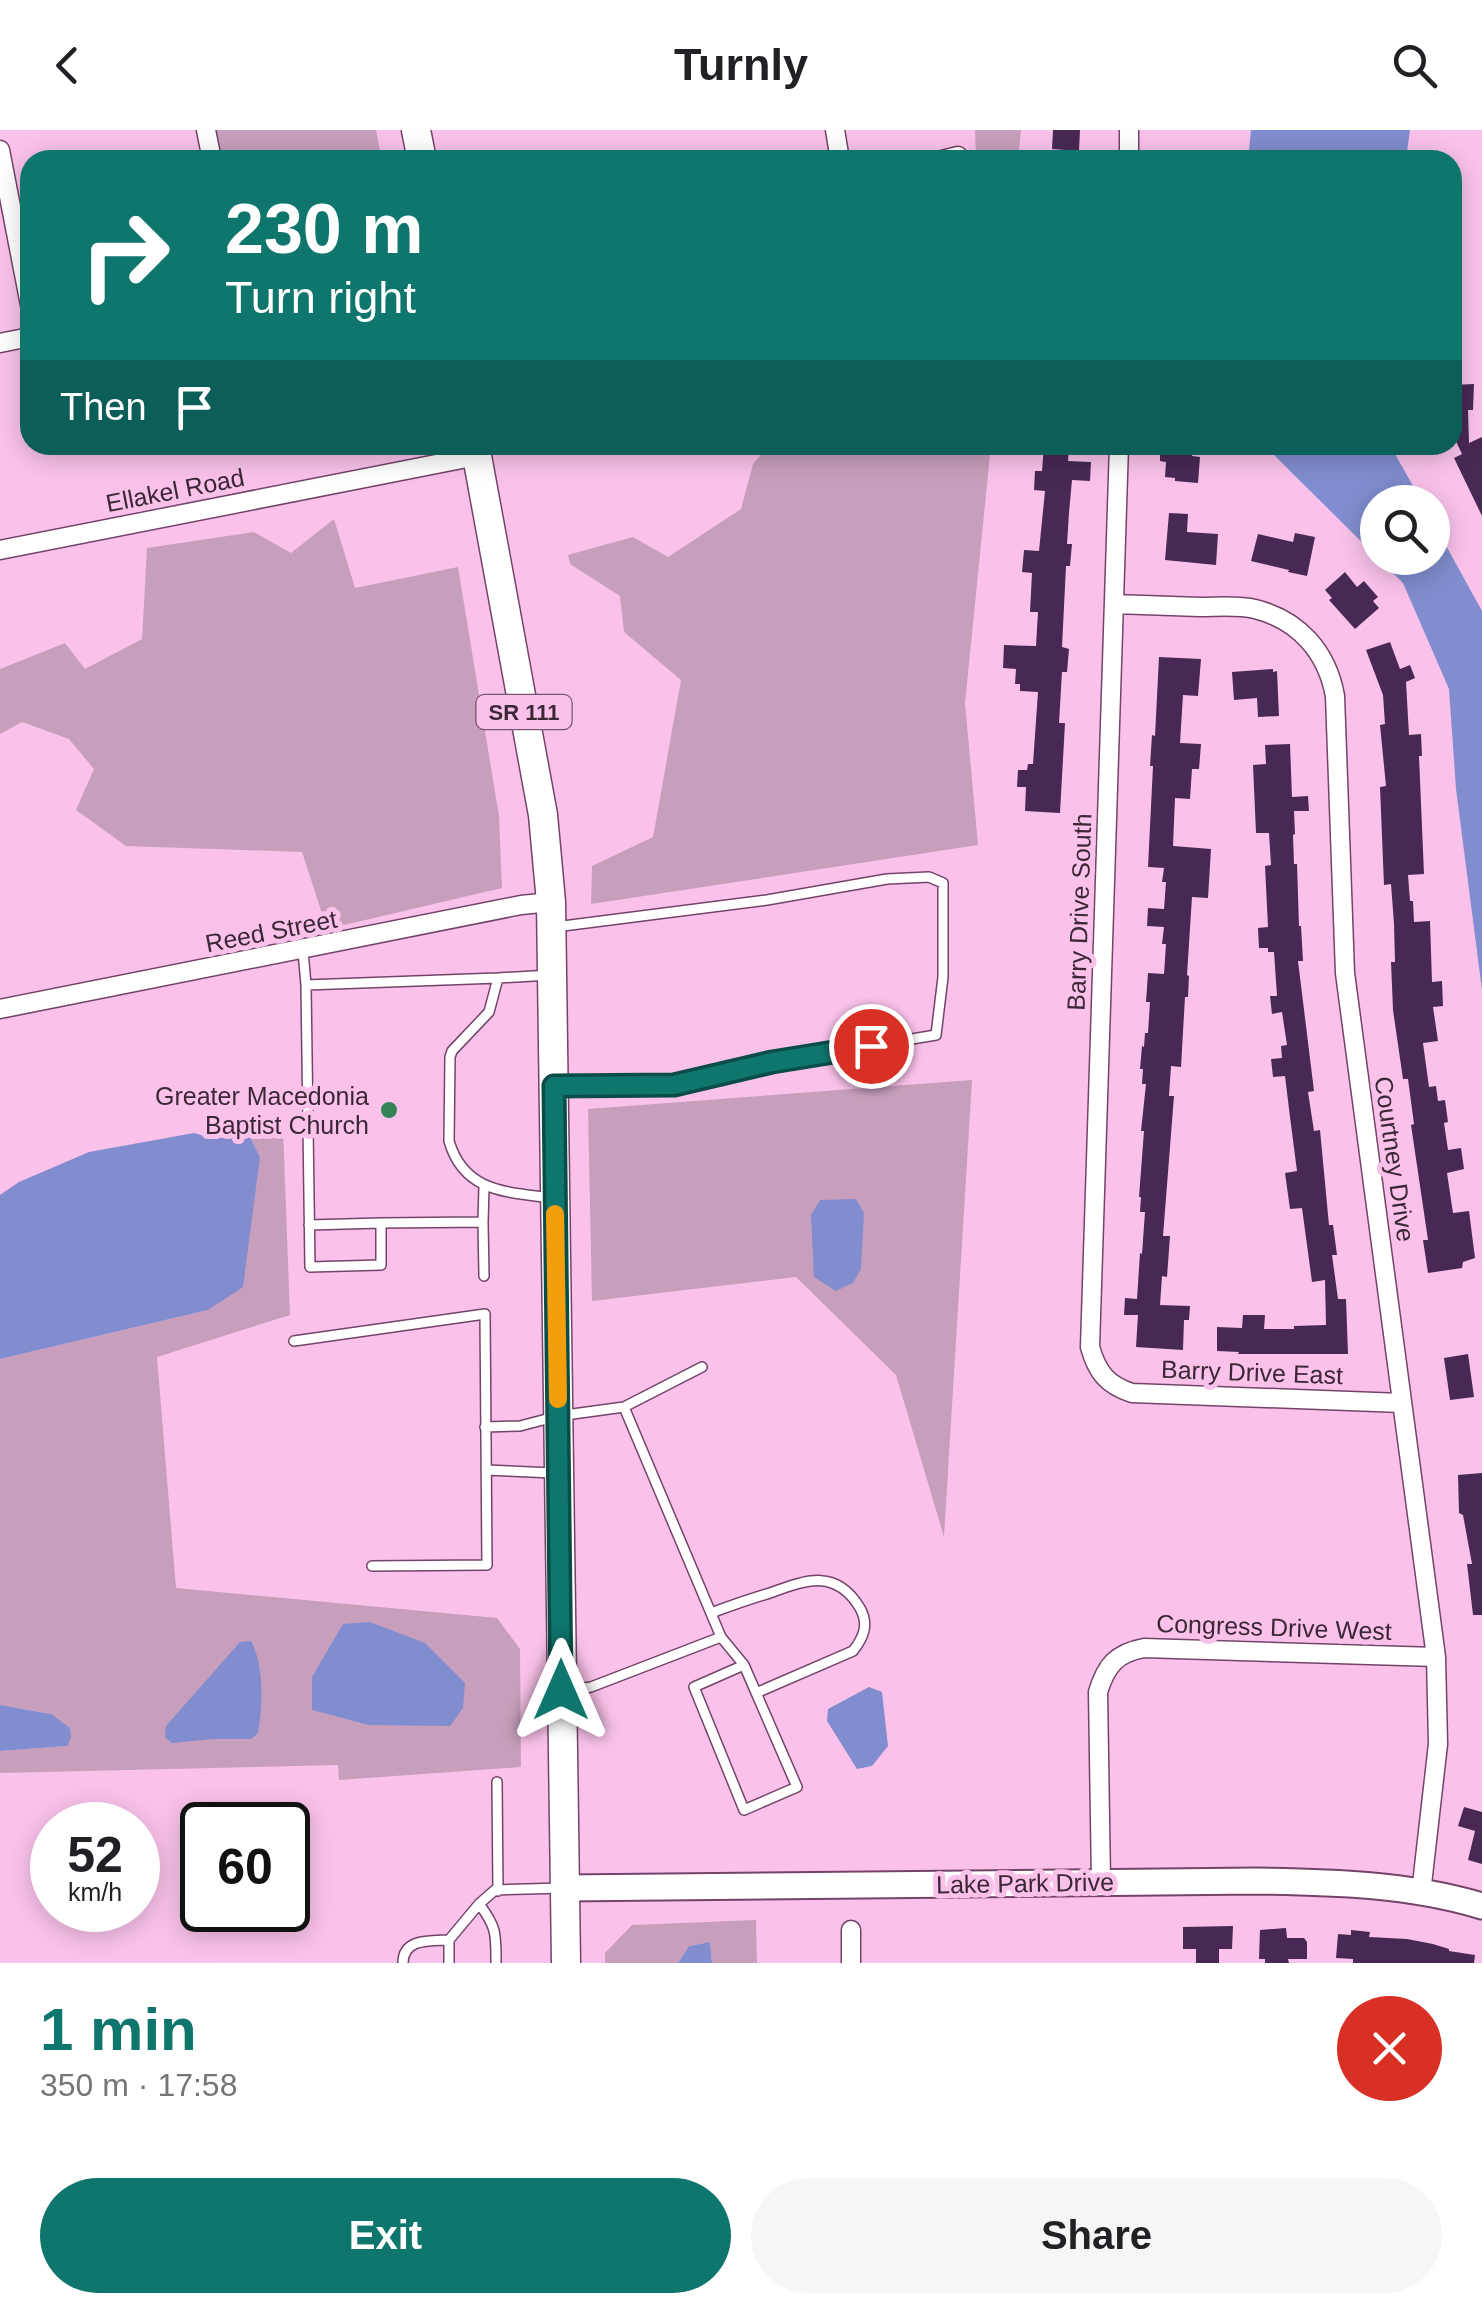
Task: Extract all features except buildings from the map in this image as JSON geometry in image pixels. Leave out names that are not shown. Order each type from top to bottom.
[{"type":"main road","name":"SR 111","points":[[477,455],[542,815],[551,914],[566,1963]]},
{"type":"street","points":[[0,150],[20,254]]},
{"type":"street","name":"Ellakel Road","points":[[0,550],[457,455]]},
{"type":"street","name":"Barry Drive South","points":[[1104,1378],[1094,1364],[1090,1347],[1119,455]]},
{"type":"street","name":"Courtney Drive","points":[[1114,604],[1252,608],[1276,616],[1295,626],[1311,642],[1332,680],[1345,973],[1436,1657],[1438,1744],[1421,1892]]},
{"type":"street","name":"Reed Street","points":[[0,1009],[521,906],[551,914]]},
{"type":"street","name":"Barry Drive East","points":[[1104,1378],[1132,1393],[1402,1402]]},
{"type":"street","name":"Congress Drive West","points":[[1100,1882],[1098,1692],[1103,1675],[1128,1650],[1436,1657]]},
{"type":"street","name":"Lake Park Drive","points":[[565,1888],[1341,1882],[1421,1892],[1482,1906]]},
{"type":"street","points":[[851,1930],[851,1963]]},
{"type":"lane","points":[[551,914],[766,900],[887,878],[930,877],[942,883],[943,977],[936,1035],[772,1062],[674,1085],[554,1086]]},
{"type":"lane","points":[[302,950],[306,984],[310,1267],[381,1265],[381,1223]]},
{"type":"lane","points":[[306,984],[553,975]]},
{"type":"lane","points":[[498,978],[489,1012],[450,1057],[449,1141],[452,1152],[484,1186],[555,1199]]},
{"type":"lane","points":[[484,1186],[484,1276]]},
{"type":"lane","points":[[309,1224],[483,1222]]},
{"type":"lane","points":[[294,1341],[484,1314],[486,1565],[372,1566]]},
{"type":"lane","points":[[485,1428],[520,1426],[558,1416],[624,1407],[702,1367]]},
{"type":"lane","points":[[624,1407],[710,1613],[721,1637],[744,1665],[797,1787],[744,1810],[694,1686],[744,1665]]},
{"type":"lane","points":[[486,1470],[559,1473]]},
{"type":"lane","points":[[710,1613],[810,1579],[836,1584],[857,1603],[865,1618],[864,1638],[853,1651],[756,1694]]},
{"type":"lane","points":[[561,1690],[591,1687],[721,1637]]},
{"type":"lane","points":[[497,1782],[498,1890]]},
{"type":"lane","points":[[449,1963],[449,1940],[494,1890],[565,1888]]},
{"type":"lane","points":[[479,1904],[496,1930],[496,1963]]},
{"type":"lane","points":[[403,1963],[403,1954],[410,1945],[449,1940]]},
{"type":"shaded area","points":[[216,130],[376,130],[380,150],[219,150]]},
{"type":"shaded area","points":[[975,130],[1021,130],[1019,150],[976,150]]},
{"type":"shaded area","points":[[761,455],[990,455],[965,703],[978,845],[591,904],[592,866],[653,837],[681,680],[624,632],[620,596],[570,564],[568,555],[633,537],[668,557],[741,509],[753,464]]},
{"type":"shaded area","points":[[334,519],[355,588],[458,567],[499,816],[502,888],[327,929],[302,852],[126,846],[76,810],[94,769],[69,739],[22,722],[0,734],[0,669],[65,643],[85,669],[142,639],[147,548],[254,532],[291,553]]},
{"type":"shaded area","points":[[972,1080],[944,1537],[896,1375],[796,1277],[592,1301],[588,1109]]},
{"type":"shaded area","points":[[283,1129],[290,1315],[157,1357],[176,1588],[497,1618],[520,1649],[521,1767],[339,1780],[338,1765],[0,1773],[0,1751],[66,1746],[51,1714],[0,1705],[0,1359],[208,1310],[260,1157],[250,1137]]},
{"type":"shaded area","points":[[756,1920],[757,1963],[712,1963],[710,1942],[689,1946],[678,1963],[605,1963],[605,1953],[632,1925]]},
{"type":"water","points":[[1251,130],[1410,130],[1407,150],[1249,150]]},
{"type":"water","points":[[1274,455],[1396,455],[1412,485],[1360,485],[1360,540]]},
{"type":"water","points":[[1450,553],[1482,611],[1482,990],[1456,789],[1449,689],[1403,583],[1395,575],[1450,575]]},
{"type":"water","points":[[242,1132],[250,1137],[260,1157],[243,1287],[208,1310],[0,1359],[0,1195],[19,1182],[89,1152],[194,1133],[216,1139]]},
{"type":"water","points":[[856,1199],[864,1213],[861,1269],[853,1283],[836,1291],[814,1277],[811,1215],[820,1200]]},
{"type":"water","points":[[370,1622],[425,1643],[465,1683],[463,1708],[450,1726],[369,1725],[312,1710],[312,1677],[343,1624]]},
{"type":"water","points":[[251,1641],[261,1686],[258,1733],[251,1739],[172,1743],[165,1737],[166,1726],[240,1642]]},
{"type":"water","points":[[869,1687],[882,1692],[888,1746],[872,1766],[857,1769],[827,1721],[828,1709]]},
{"type":"water","points":[[0,1705],[51,1714],[70,1728],[67,1746],[0,1751]]},
{"type":"water","points":[[710,1942],[712,1963],[678,1963],[689,1946]]},
{"type":"slow traffic","points":[[555,1214],[558,1399]]},
{"type":"place","name":"Greater Macedonia Baptist Church","points":[[389,1110]]},
{"type":"route","points":[[561,1690],[554,1086],[674,1085],[772,1062],[871,1046]]}]
